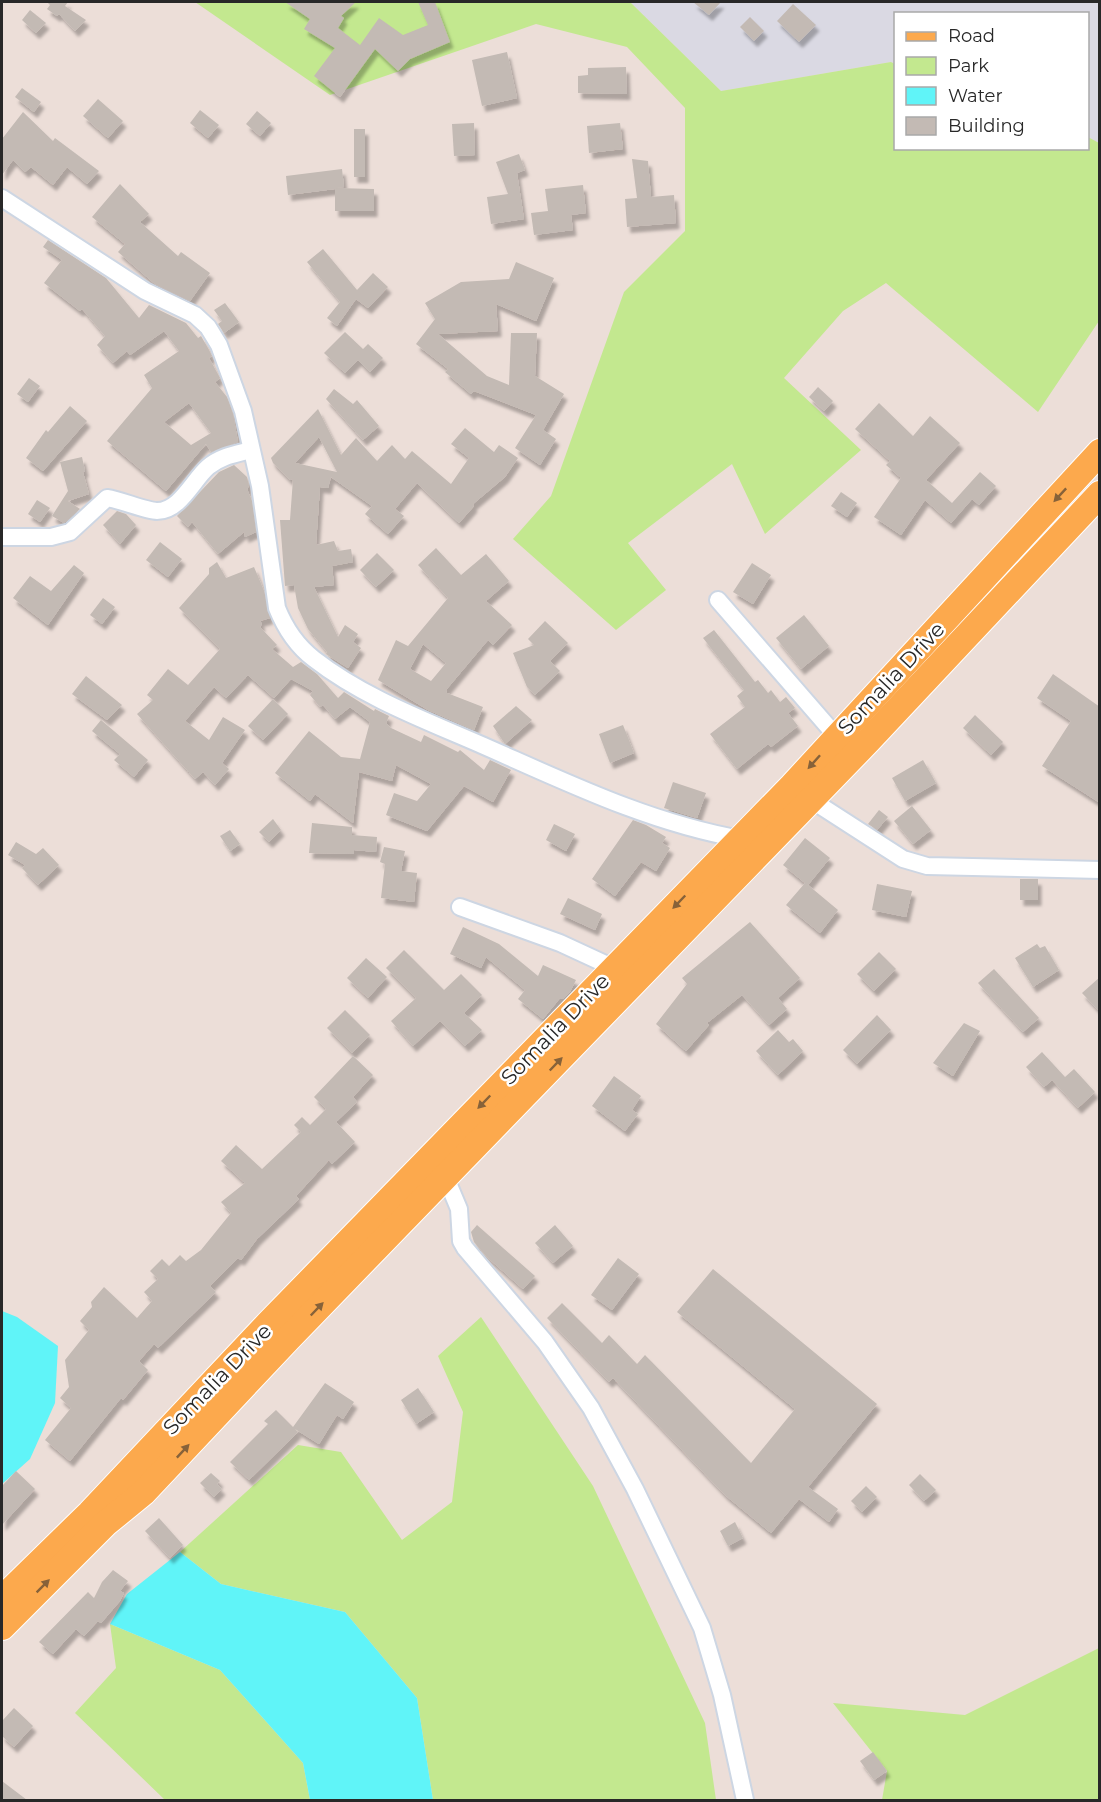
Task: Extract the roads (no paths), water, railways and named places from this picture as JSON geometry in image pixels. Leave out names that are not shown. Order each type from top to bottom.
[{"type":"main road","name":"Somalia Drive","points":[[2,1599],[90,1513],[268,1324],[741,838],[1100,452]]},
{"type":"main road","name":"Somalia Drive","points":[[2,1627],[105,1524],[143,1493],[288,1339],[446,1178],[1100,494]]},
{"type":"street","points":[[2,198],[135,285],[195,315],[208,327],[219,345],[243,411],[260,486],[277,608],[284,625],[312,658],[332,672],[412,715],[567,783],[665,822],[741,838]]},
{"type":"street","points":[[2,537],[51,537],[70,532],[107,498],[155,511],[168,509],[208,467],[223,457],[251,450]]},
{"type":"street","points":[[718,600],[837,737]]},
{"type":"street","points":[[810,799],[903,859],[927,866],[1100,870]]},
{"type":"street","points":[[460,907],[560,943],[614,968]]},
{"type":"street","points":[[446,1178],[459,1209],[461,1241],[465,1248],[545,1342],[591,1408],[695,1611],[722,1695],[745,1800]]},
{"type":"water","points":[[2,1311],[17,1317],[58,1346],[55,1403],[30,1459],[2,1484]]},
{"type":"water","points":[[180,1552],[221,1584],[345,1612],[417,1698],[433,1800],[310,1800],[303,1763],[220,1670],[110,1624],[127,1594]]}]
